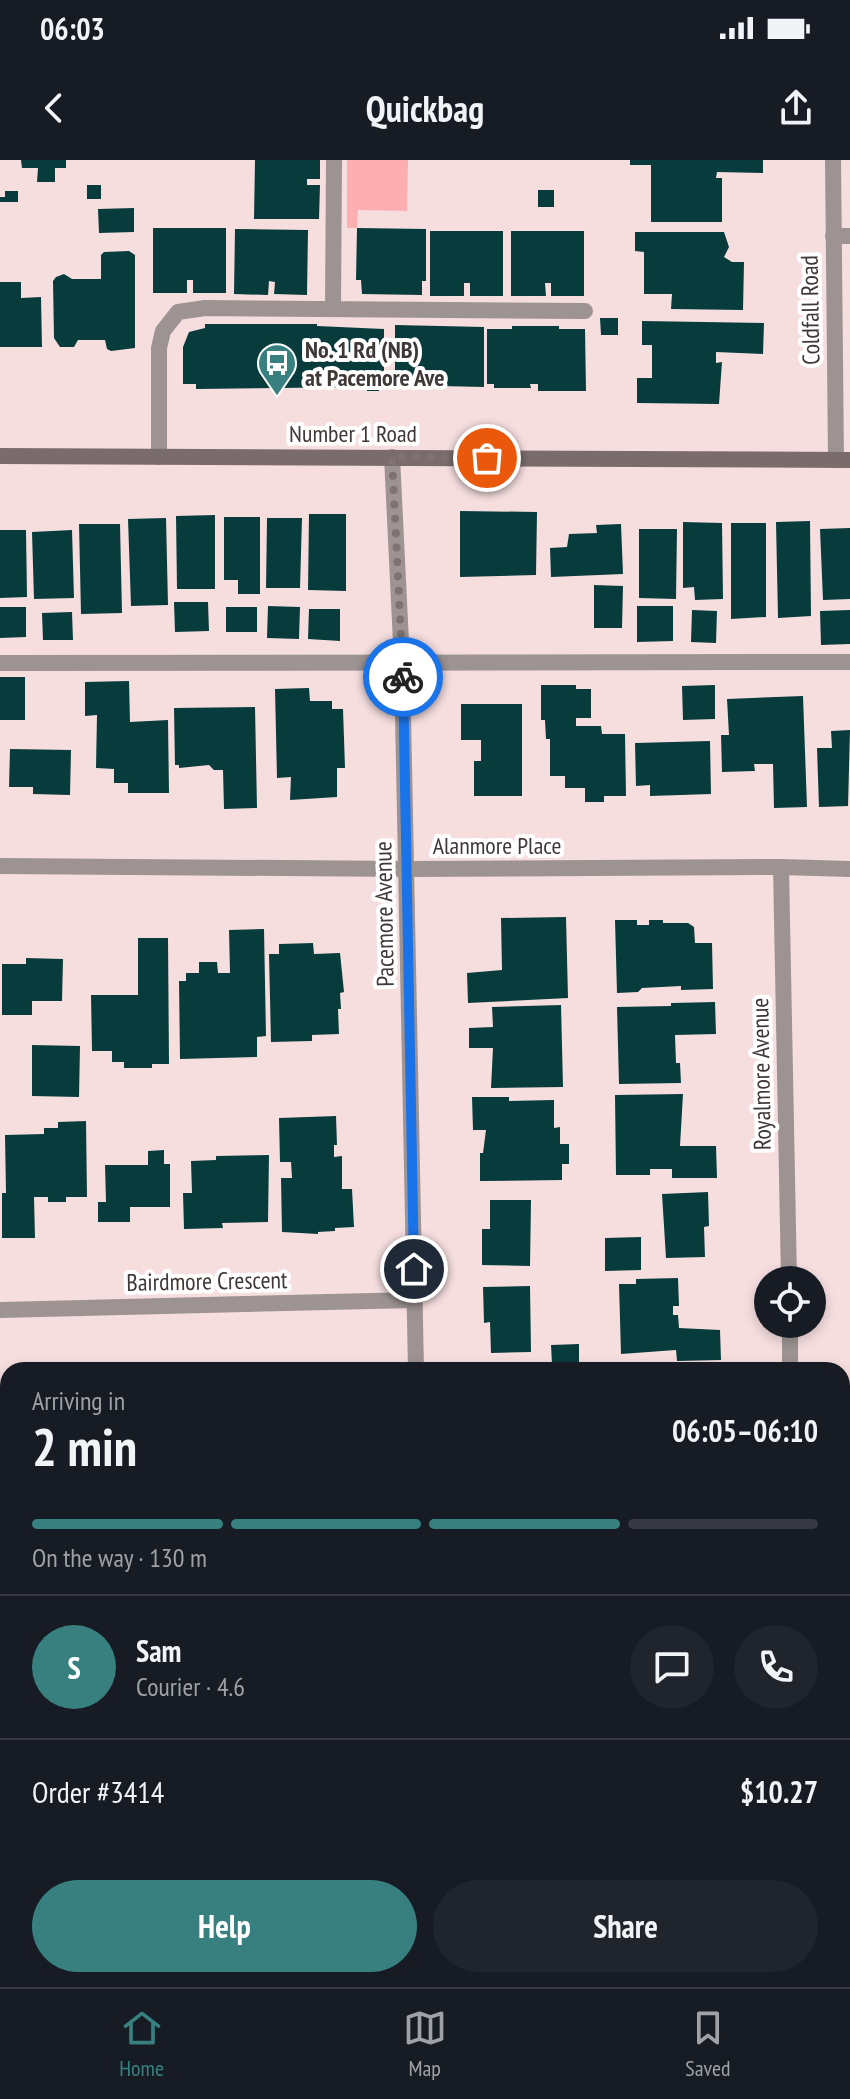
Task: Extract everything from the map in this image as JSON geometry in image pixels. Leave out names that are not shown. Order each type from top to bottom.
[{"type":"main road","name":"Number 1 Road","points":[[0,456],[843,460]]},
{"type":"street","points":[[333,309],[334,160]]},
{"type":"street","name":"Coldfall Road","points":[[833,160],[842,236],[843,460]]},
{"type":"street","points":[[159,457],[161,336],[172,317],[184,310],[585,311]]},
{"type":"street","name":"Pacemore Avenue","points":[[392,457],[402,663],[416,1362]]},
{"type":"street","points":[[0,663],[850,662]]},
{"type":"street","name":"Alanmore Place","points":[[0,866],[850,869]]},
{"type":"street","name":"Royalmore Avenue","points":[[781,867],[789,1266]]},
{"type":"street","name":"Bairdmore Crescent","points":[[0,1310],[414,1300]]},
{"type":"street","points":[[790,1338],[790,1362]]},
{"type":"shaded area","points":[[347,160],[408,160],[407,211],[358,210],[357,228],[347,228]]},
{"type":"building","points":[[21,160],[66,160],[66,168],[55,168],[55,182],[37,182],[38,168],[22,168]]},
{"type":"building","points":[[255,160],[320,160],[320,179],[307,179],[307,185],[320,185],[319,219],[254,219]]},
{"type":"building","points":[[630,160],[763,160],[763,173],[717,172],[716,178],[722,178],[722,222],[651,222],[651,165],[630,165]]},
{"type":"building","points":[[87,185],[101,185],[101,199],[87,199]]},
{"type":"building","points":[[538,190],[554,190],[554,207],[538,207]]},
{"type":"building","points":[[5,191],[18,191],[18,202],[0,202],[0,197],[5,197]]},
{"type":"building","points":[[134,208],[134,232],[99,233],[98,209]]},
{"type":"building","points":[[153,228],[226,228],[226,293],[193,293],[193,280],[187,280],[187,293],[153,293]]},
{"type":"building","points":[[357,228],[426,229],[426,281],[422,281],[422,295],[362,294],[361,280],[356,280]]},
{"type":"building","points":[[235,229],[308,230],[307,295],[274,294],[275,282],[269,281],[268,295],[234,294]]},
{"type":"building","points":[[430,231],[503,231],[503,296],[470,296],[470,283],[464,283],[464,296],[430,296]]},
{"type":"building","points":[[511,231],[584,231],[584,296],[551,296],[551,283],[545,283],[546,296],[511,296]]},
{"type":"building","points":[[635,232],[724,232],[729,247],[724,257],[732,262],[744,262],[743,310],[671,309],[672,294],[644,294],[644,252],[635,251]]},
{"type":"building","points":[[129,251],[135,255],[135,348],[111,351],[107,349],[105,340],[78,340],[74,347],[60,347],[54,338],[53,281],[64,274],[72,279],[101,279],[101,255],[104,252]]},
{"type":"building","points":[[0,282],[21,282],[21,298],[41,297],[42,347],[0,347]]},
{"type":"building","points":[[600,318],[618,318],[618,335],[601,335]]},
{"type":"building","points":[[642,321],[764,323],[763,354],[716,352],[716,363],[722,362],[719,404],[637,403],[637,378],[652,378],[652,345],[642,345]]},
{"type":"building","points":[[205,324],[317,324],[384,329],[384,387],[379,387],[379,391],[367,391],[367,387],[196,389],[196,384],[183,384],[183,347],[189,332],[205,328]]},
{"type":"building","points":[[395,325],[484,327],[484,387],[395,385]]},
{"type":"building","points":[[512,326],[585,329],[586,391],[538,391],[538,384],[530,384],[531,388],[494,388],[494,384],[487,384],[487,329],[512,329]]},
{"type":"building","points":[[460,511],[537,512],[536,575],[460,577]]},
{"type":"building","points":[[309,514],[346,514],[346,591],[308,590]]},
{"type":"building","points":[[215,515],[215,589],[177,589],[176,516]]},
{"type":"building","points":[[224,517],[260,517],[260,594],[238,594],[238,580],[224,580]]},
{"type":"building","points":[[166,518],[168,605],[131,606],[128,519]]},
{"type":"building","points":[[267,518],[302,518],[300,588],[266,588]]},
{"type":"building","points":[[810,521],[811,616],[778,618],[776,522]]},
{"type":"building","points":[[683,522],[722,523],[723,599],[695,600],[694,587],[683,588]]},
{"type":"building","points":[[731,523],[766,523],[766,617],[731,619]]},
{"type":"building","points":[[79,524],[120,524],[122,613],[81,614]]},
{"type":"building","points":[[621,524],[623,574],[551,577],[550,548],[567,547],[569,534],[597,533],[596,525]]},
{"type":"building","points":[[850,528],[850,599],[823,600],[820,529]]},
{"type":"building","points":[[639,529],[677,529],[676,599],[639,598]]},
{"type":"building","points":[[0,530],[26,530],[27,597],[0,598]]},
{"type":"building","points":[[72,530],[74,598],[34,599],[32,532]]},
{"type":"building","points":[[594,585],[623,586],[622,628],[594,628]]},
{"type":"building","points":[[174,602],[208,602],[209,631],[175,632]]},
{"type":"building","points":[[268,606],[300,607],[299,639],[267,638]]},
{"type":"building","points":[[637,606],[673,606],[673,641],[637,642]]},
{"type":"building","points":[[0,607],[26,607],[26,637],[0,638]]},
{"type":"building","points":[[226,607],[257,607],[257,632],[226,632]]},
{"type":"building","points":[[309,609],[340,609],[340,641],[308,639]]},
{"type":"building","points":[[692,610],[717,611],[716,643],[691,642]]},
{"type":"building","points":[[850,610],[850,644],[821,645],[820,611]]},
{"type":"building","points":[[72,612],[73,640],[43,640],[42,613]]},
{"type":"building","points":[[0,677],[25,677],[25,720],[0,720]]},
{"type":"building","points":[[129,681],[130,722],[168,720],[169,793],[128,793],[128,783],[114,783],[114,769],[96,768],[97,715],[85,716],[85,682]]},
{"type":"building","points":[[541,685],[576,685],[576,689],[591,689],[591,718],[576,718],[576,726],[601,726],[602,734],[625,734],[626,796],[604,796],[604,802],[585,802],[585,788],[565,788],[565,776],[550,776],[550,739],[546,739],[545,720],[541,720]]},
{"type":"building","points":[[715,685],[715,719],[683,720],[682,686]]},
{"type":"building","points":[[309,688],[310,701],[332,701],[332,709],[343,709],[345,768],[337,768],[337,797],[290,800],[291,777],[277,778],[275,689]]},
{"type":"building","points":[[803,696],[807,807],[774,808],[773,764],[754,764],[755,771],[722,772],[721,735],[729,735],[727,699]]},
{"type":"building","points":[[461,704],[522,704],[522,796],[474,796],[474,761],[481,761],[481,740],[461,740]]},
{"type":"building","points":[[255,707],[257,808],[224,809],[223,770],[214,770],[209,765],[179,768],[175,765],[174,708]]},
{"type":"building","points":[[850,730],[848,806],[819,807],[817,748],[832,748],[831,731]]},
{"type":"building","points":[[710,741],[711,794],[650,796],[650,785],[636,786],[635,743]]},
{"type":"building","points":[[10,749],[71,750],[70,795],[33,794],[33,787],[9,787]]},
{"type":"building","points":[[566,917],[568,998],[468,1003],[467,973],[502,970],[501,918]]},
{"type":"building","points":[[615,920],[637,920],[637,925],[649,925],[649,920],[663,920],[663,923],[688,923],[694,927],[695,943],[712,943],[713,989],[681,990],[681,986],[617,993]]},
{"type":"building","points":[[264,929],[266,1036],[257,1037],[257,1057],[180,1059],[179,981],[186,981],[186,973],[199,973],[199,962],[217,962],[218,973],[230,973],[229,930]]},
{"type":"building","points":[[138,938],[168,938],[169,1064],[152,1064],[152,1068],[124,1068],[124,1062],[112,1062],[112,1051],[92,1051],[91,995],[138,995]]},
{"type":"building","points":[[313,943],[314,954],[340,953],[344,992],[340,993],[341,1009],[338,1009],[339,1034],[312,1035],[312,1041],[271,1042],[269,954],[279,954],[279,944]]},
{"type":"building","points":[[26,958],[63,959],[62,1001],[32,1001],[32,1015],[2,1015],[2,964],[26,964]]},
{"type":"building","points":[[715,1002],[716,1034],[675,1035],[676,1063],[680,1063],[681,1083],[619,1084],[617,1007]]},
{"type":"building","points":[[561,1005],[563,1087],[491,1088],[493,1048],[469,1048],[469,1028],[493,1027],[492,1007]]},
{"type":"building","points":[[32,1045],[80,1046],[79,1097],[32,1096]]},
{"type":"building","points":[[683,1094],[680,1146],[716,1146],[717,1178],[672,1178],[672,1169],[650,1169],[650,1175],[616,1175],[615,1095]]},
{"type":"building","points":[[472,1097],[509,1097],[509,1101],[554,1100],[554,1128],[560,1127],[560,1144],[569,1144],[569,1164],[562,1164],[562,1180],[480,1181],[480,1153],[483,1153],[486,1130],[473,1130]]},
{"type":"building","points":[[336,1116],[337,1145],[334,1145],[334,1157],[342,1156],[342,1189],[352,1189],[354,1227],[335,1228],[335,1231],[318,1234],[282,1232],[281,1178],[292,1178],[291,1162],[280,1162],[279,1118]]},
{"type":"building","points":[[86,1121],[87,1197],[66,1197],[66,1202],[48,1202],[48,1197],[34,1197],[35,1238],[2,1238],[2,1193],[6,1193],[5,1135],[44,1134],[44,1128],[58,1128],[58,1122]]},
{"type":"building","points":[[164,1150],[164,1164],[170,1164],[170,1207],[130,1207],[130,1222],[98,1222],[98,1202],[106,1202],[105,1165],[148,1165],[148,1151]]},
{"type":"building","points":[[269,1155],[268,1222],[222,1223],[223,1228],[184,1229],[183,1193],[192,1193],[191,1161],[216,1160],[216,1156]]},
{"type":"building","points":[[708,1192],[709,1226],[704,1227],[705,1257],[666,1258],[662,1194]]},
{"type":"building","points":[[490,1200],[531,1200],[530,1266],[482,1265],[482,1229],[490,1229]]},
{"type":"building","points":[[641,1237],[641,1270],[605,1271],[605,1238]]},
{"type":"building","points":[[678,1278],[679,1306],[673,1306],[673,1315],[678,1315],[679,1328],[720,1330],[721,1360],[677,1361],[676,1350],[621,1354],[619,1284],[636,1284],[636,1279]]},
{"type":"building","points":[[530,1286],[531,1352],[491,1353],[490,1322],[484,1323],[483,1287]]},
{"type":"building","points":[[579,1344],[579,1362],[552,1362],[551,1345]]},
{"type":"way so far","points":[[403,677],[392,457],[487,458]]},
{"type":"place","name":"No. 1 Rd (NB) at Pacemore Ave","points":[[277,397]]},
{"type":"route","points":[[403,677],[414,1269]]}]
